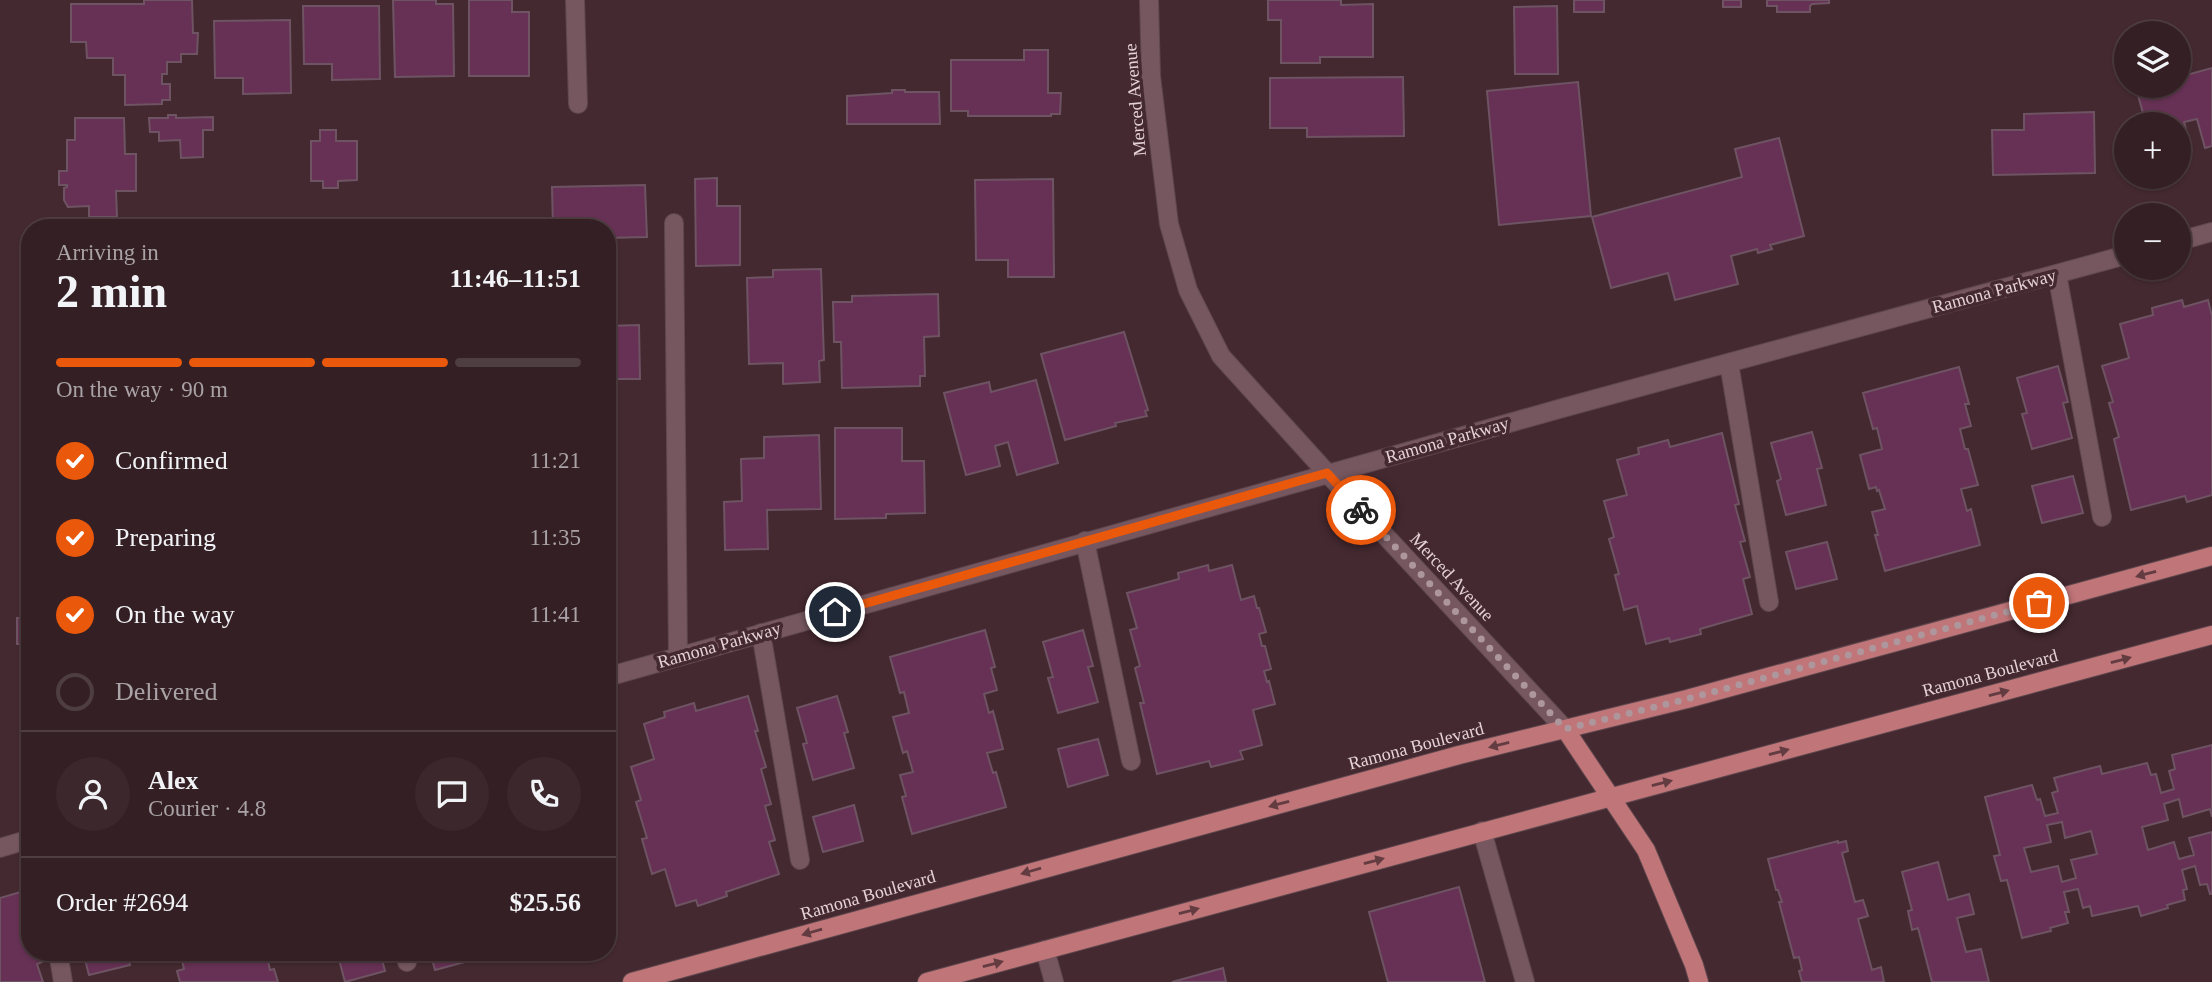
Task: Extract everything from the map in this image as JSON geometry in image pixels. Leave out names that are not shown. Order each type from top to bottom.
[{"type":"main road","name":"Ramona Boulevard","points":[[632,982],[1110,849],[1713,692],[2212,556]]},
{"type":"main road","name":"Ramona Boulevard","points":[[928,982],[2212,635]]},
{"type":"main road","name":"Merced Avenue","points":[[1565,729],[1646,850],[1699,982]]},
{"type":"street","points":[[575,0],[579,104]]},
{"type":"street","name":"Merced Avenue","points":[[1149,0],[1151,76],[1170,224],[1188,290],[1222,356],[1565,729]]},
{"type":"street","points":[[674,223],[678,657]]},
{"type":"street","points":[[2191,238],[2212,232]]},
{"type":"street","name":"Ramona Parkway","points":[[616,674],[1327,473],[2114,258]]},
{"type":"street","points":[[2057,274],[2102,517]]},
{"type":"street","points":[[1729,363],[1769,602]]},
{"type":"street","points":[[1085,541],[1131,761]]},
{"type":"street","points":[[761,633],[800,860]]},
{"type":"street","points":[[1482,831],[1525,982]]},
{"type":"street","points":[[0,848],[21,842]]},
{"type":"street","points":[[1045,950],[1054,982]]},
{"type":"street","points":[[60,961],[63,982]]},
{"type":"building","points":[[144,0],[192,0],[193,33],[198,33],[197,54],[181,54],[181,62],[167,62],[167,74],[162,74],[162,84],[170,84],[170,100],[162,100],[162,104],[125,105],[125,75],[113,75],[113,58],[87,58],[86,42],[71,42],[71,4],[144,4]]},
{"type":"building","points":[[393,0],[436,0],[436,4],[453,4],[454,76],[395,77]]},
{"type":"building","points":[[469,0],[512,0],[512,12],[529,12],[529,76],[469,76]]},
{"type":"building","points":[[1268,0],[1341,0],[1341,5],[1373,4],[1373,57],[1320,57],[1320,63],[1281,63],[1281,20],[1268,20]]},
{"type":"building","points":[[1574,0],[1604,0],[1604,12],[1574,12]]},
{"type":"building","points":[[1723,0],[1741,0],[1741,7],[1723,7]]},
{"type":"building","points":[[1767,0],[1829,0],[1829,3],[1812,4],[1810,12],[1777,12],[1777,6],[1767,6]]},
{"type":"building","points":[[303,6],[379,6],[380,79],[332,80],[332,64],[304,64]]},
{"type":"building","points":[[1557,6],[1558,74],[1515,74],[1514,7]]},
{"type":"building","points":[[290,20],[291,93],[243,94],[243,78],[215,78],[214,21]]},
{"type":"building","points":[[1024,50],[1048,50],[1048,93],[1061,93],[1060,114],[968,116],[968,111],[951,111],[951,60],[1024,60]]},
{"type":"building","points":[[2212,68],[2212,146],[2205,148],[2197,119],[2191,120],[2191,112],[2143,112],[2139,98],[2191,98],[2191,74]]},
{"type":"building","points":[[1403,77],[1404,136],[1307,137],[1307,128],[1270,128],[1270,78]]},
{"type":"building","points":[[1578,82],[1591,216],[1499,225],[1487,91]]},
{"type":"building","points":[[892,90],[939,92],[940,124],[847,124],[847,96],[892,93]]},
{"type":"building","points":[[2094,112],[2095,173],[1993,175],[1992,130],[2024,130],[2024,114]]},
{"type":"building","points":[[168,115],[176,115],[176,118],[213,117],[213,130],[203,130],[203,157],[181,158],[180,140],[159,141],[159,132],[150,132],[149,118],[168,118]]},
{"type":"building","points":[[75,118],[124,118],[125,154],[136,154],[136,191],[116,191],[117,217],[89,217],[89,206],[68,207],[64,200],[64,188],[67,185],[59,185],[59,171],[67,171],[67,140],[75,140]]},
{"type":"building","points":[[320,130],[336,130],[336,141],[357,141],[357,180],[338,181],[338,188],[323,188],[323,181],[311,181],[311,141],[320,141]]},
{"type":"building","points":[[1779,138],[1804,236],[1770,245],[1772,249],[1758,253],[1757,249],[1731,256],[1738,284],[1675,300],[1668,273],[1611,288],[1592,217],[1742,177],[1735,149]]},
{"type":"building","points":[[717,178],[717,206],[740,206],[740,265],[696,266],[695,179]]},
{"type":"building","points":[[1053,179],[1054,277],[1008,277],[1008,260],[976,260],[975,180]]},
{"type":"building","points":[[645,185],[647,237],[616,238],[616,219],[553,219],[552,187]]},
{"type":"building","points":[[821,269],[824,360],[819,361],[820,382],[783,384],[783,363],[749,364],[747,278],[773,277],[773,270]]},
{"type":"building","points":[[938,294],[939,336],[924,337],[925,376],[920,376],[920,386],[842,388],[841,342],[834,342],[833,302],[852,302],[852,296]]},
{"type":"building","points":[[2182,300],[2184,307],[2208,300],[2212,316],[2212,495],[2187,502],[2185,496],[2131,510],[2114,439],[2119,437],[2109,403],[2113,402],[2102,366],[2129,358],[2120,324],[2153,315],[2152,308]]},
{"type":"building","points":[[639,325],[640,379],[616,379],[616,326]]},
{"type":"building","points":[[1124,332],[1148,410],[1145,411],[1147,416],[1115,423],[1116,426],[1065,440],[1041,354]]},
{"type":"building","points":[[2058,366],[2068,402],[2063,403],[2072,438],[2032,449],[2022,414],[2027,413],[2017,378]]},
{"type":"building","points":[[1959,367],[1969,404],[1965,404],[1971,426],[1960,429],[1978,485],[1961,489],[1967,511],[1971,509],[1980,545],[1885,571],[1872,512],[1885,509],[1879,490],[1877,491],[1876,487],[1869,489],[1860,455],[1882,449],[1863,393]]},
{"type":"building","points":[[1036,380],[1058,463],[1017,475],[1008,442],[995,446],[1000,466],[966,475],[944,393],[989,382],[991,392]]},
{"type":"building","points":[[835,428],[902,428],[902,461],[924,461],[925,513],[886,514],[886,518],[835,519]]},
{"type":"building","points":[[1812,432],[1822,468],[1817,469],[1826,505],[1786,515],[1777,481],[1781,479],[1771,443]]},
{"type":"building","points":[[1722,433],[1739,504],[1735,505],[1745,541],[1740,542],[1750,577],[1743,579],[1752,614],[1700,629],[1701,634],[1670,642],[1669,638],[1646,644],[1637,606],[1624,610],[1615,575],[1619,574],[1609,539],[1614,537],[1604,501],[1627,495],[1617,460],[1639,454],[1638,448],[1668,440],[1670,447]]},
{"type":"building","points":[[819,435],[821,509],[767,510],[768,549],[725,550],[724,502],[742,501],[741,459],[764,458],[764,437]]},
{"type":"building","points":[[2073,476],[2083,513],[2042,523],[2032,486]]},
{"type":"building","points":[[1827,542],[1837,579],[1796,589],[1786,552]]},
{"type":"building","points":[[1208,565],[1209,571],[1232,565],[1241,600],[1254,596],[1266,632],[1259,634],[1271,669],[1264,671],[1275,704],[1253,710],[1262,745],[1240,751],[1243,759],[1211,767],[1209,761],[1157,774],[1140,703],[1144,703],[1135,668],[1140,666],[1130,630],[1137,628],[1127,593],[1179,579],[1178,573]]},
{"type":"building","points":[[17,618],[21,618],[21,644],[17,644]]},
{"type":"building","points":[[985,630],[995,667],[991,668],[997,690],[984,694],[989,713],[993,711],[1003,749],[987,753],[993,773],[996,772],[1006,807],[912,834],[902,797],[906,796],[900,775],[913,772],[907,751],[903,753],[893,717],[909,713],[890,657]]},
{"type":"building","points":[[1083,630],[1093,666],[1088,667],[1098,702],[1058,713],[1048,678],[1053,677],[1043,642]]},
{"type":"building","points":[[748,696],[766,767],[761,769],[771,804],[765,806],[775,840],[769,842],[779,874],[726,892],[727,896],[698,906],[696,900],[676,906],[665,869],[652,874],[642,839],[647,838],[636,802],[641,800],[631,767],[654,759],[644,724],[665,717],[664,712],[694,703],[696,711]]},
{"type":"building","points":[[837,696],[848,732],[844,733],[854,768],[813,780],[803,744],[807,743],[797,708]]},
{"type":"building","points":[[20,704],[21,704],[21,750]]},
{"type":"building","points":[[1098,739],[1108,775],[1068,787],[1058,749]]},
{"type":"building","points":[[2212,745],[2212,817],[2210,809],[2183,817],[2179,799],[2164,804],[2168,820],[2142,827],[2148,850],[2174,842],[2179,859],[2194,855],[2189,838],[2212,832],[2212,894],[2207,884],[2200,885],[2195,866],[2182,870],[2187,889],[2183,890],[2185,900],[2141,916],[2138,906],[2092,916],[2090,906],[2083,908],[2078,889],[2064,892],[2069,912],[2065,912],[2068,923],[2050,928],[2051,931],[2022,938],[2007,880],[2001,881],[1994,856],[2000,855],[1985,797],[2032,785],[2045,816],[2058,813],[2052,793],[2058,791],[2054,778],[2100,766],[2102,774],[2147,763],[2151,775],[2156,774],[2161,793],[2174,789],[2169,771],[2175,769],[2172,755]],"holes":[[[2062,822],[2065,838],[2091,831],[2097,854],[2071,860],[2076,878],[2062,882],[2058,866],[2031,872],[2024,848],[2051,842],[2047,825]]]},
{"type":"building","points":[[854,805],[863,841],[823,852],[813,817]]},
{"type":"building","points":[[1846,841],[1848,851],[1842,853],[1855,902],[1863,900],[1868,916],[1858,919],[1872,970],[1881,967],[1884,982],[1802,982],[1799,957],[1794,958],[1779,902],[1782,902],[1768,859]]},
{"type":"building","points":[[1938,862],[1948,900],[1969,894],[1974,914],[1957,918],[1966,952],[1981,949],[1989,982],[1932,982],[1918,928],[1912,930],[1908,911],[1912,910],[1902,872]]},
{"type":"building","points":[[1459,887],[1485,982],[1388,982],[1369,912]]},
{"type":"building","points":[[21,892],[21,961],[42,961],[37,964],[43,982],[0,982],[0,898]]},
{"type":"building","points":[[85,961],[129,961],[130,965],[89,975]]},
{"type":"building","points":[[182,961],[268,961],[278,982],[180,982],[177,971],[184,969]]},
{"type":"building","points":[[339,961],[382,961],[385,971],[345,982]]},
{"type":"building","points":[[432,961],[468,961],[435,970]]},
{"type":"building","points":[[1223,968],[1226,982],[1172,982]]},
{"type":"way so far","points":[[1361,510],[1565,729],[1687,699],[2039,603]]},
{"type":"route","points":[[835,612],[1327,473],[1361,510]]}]
